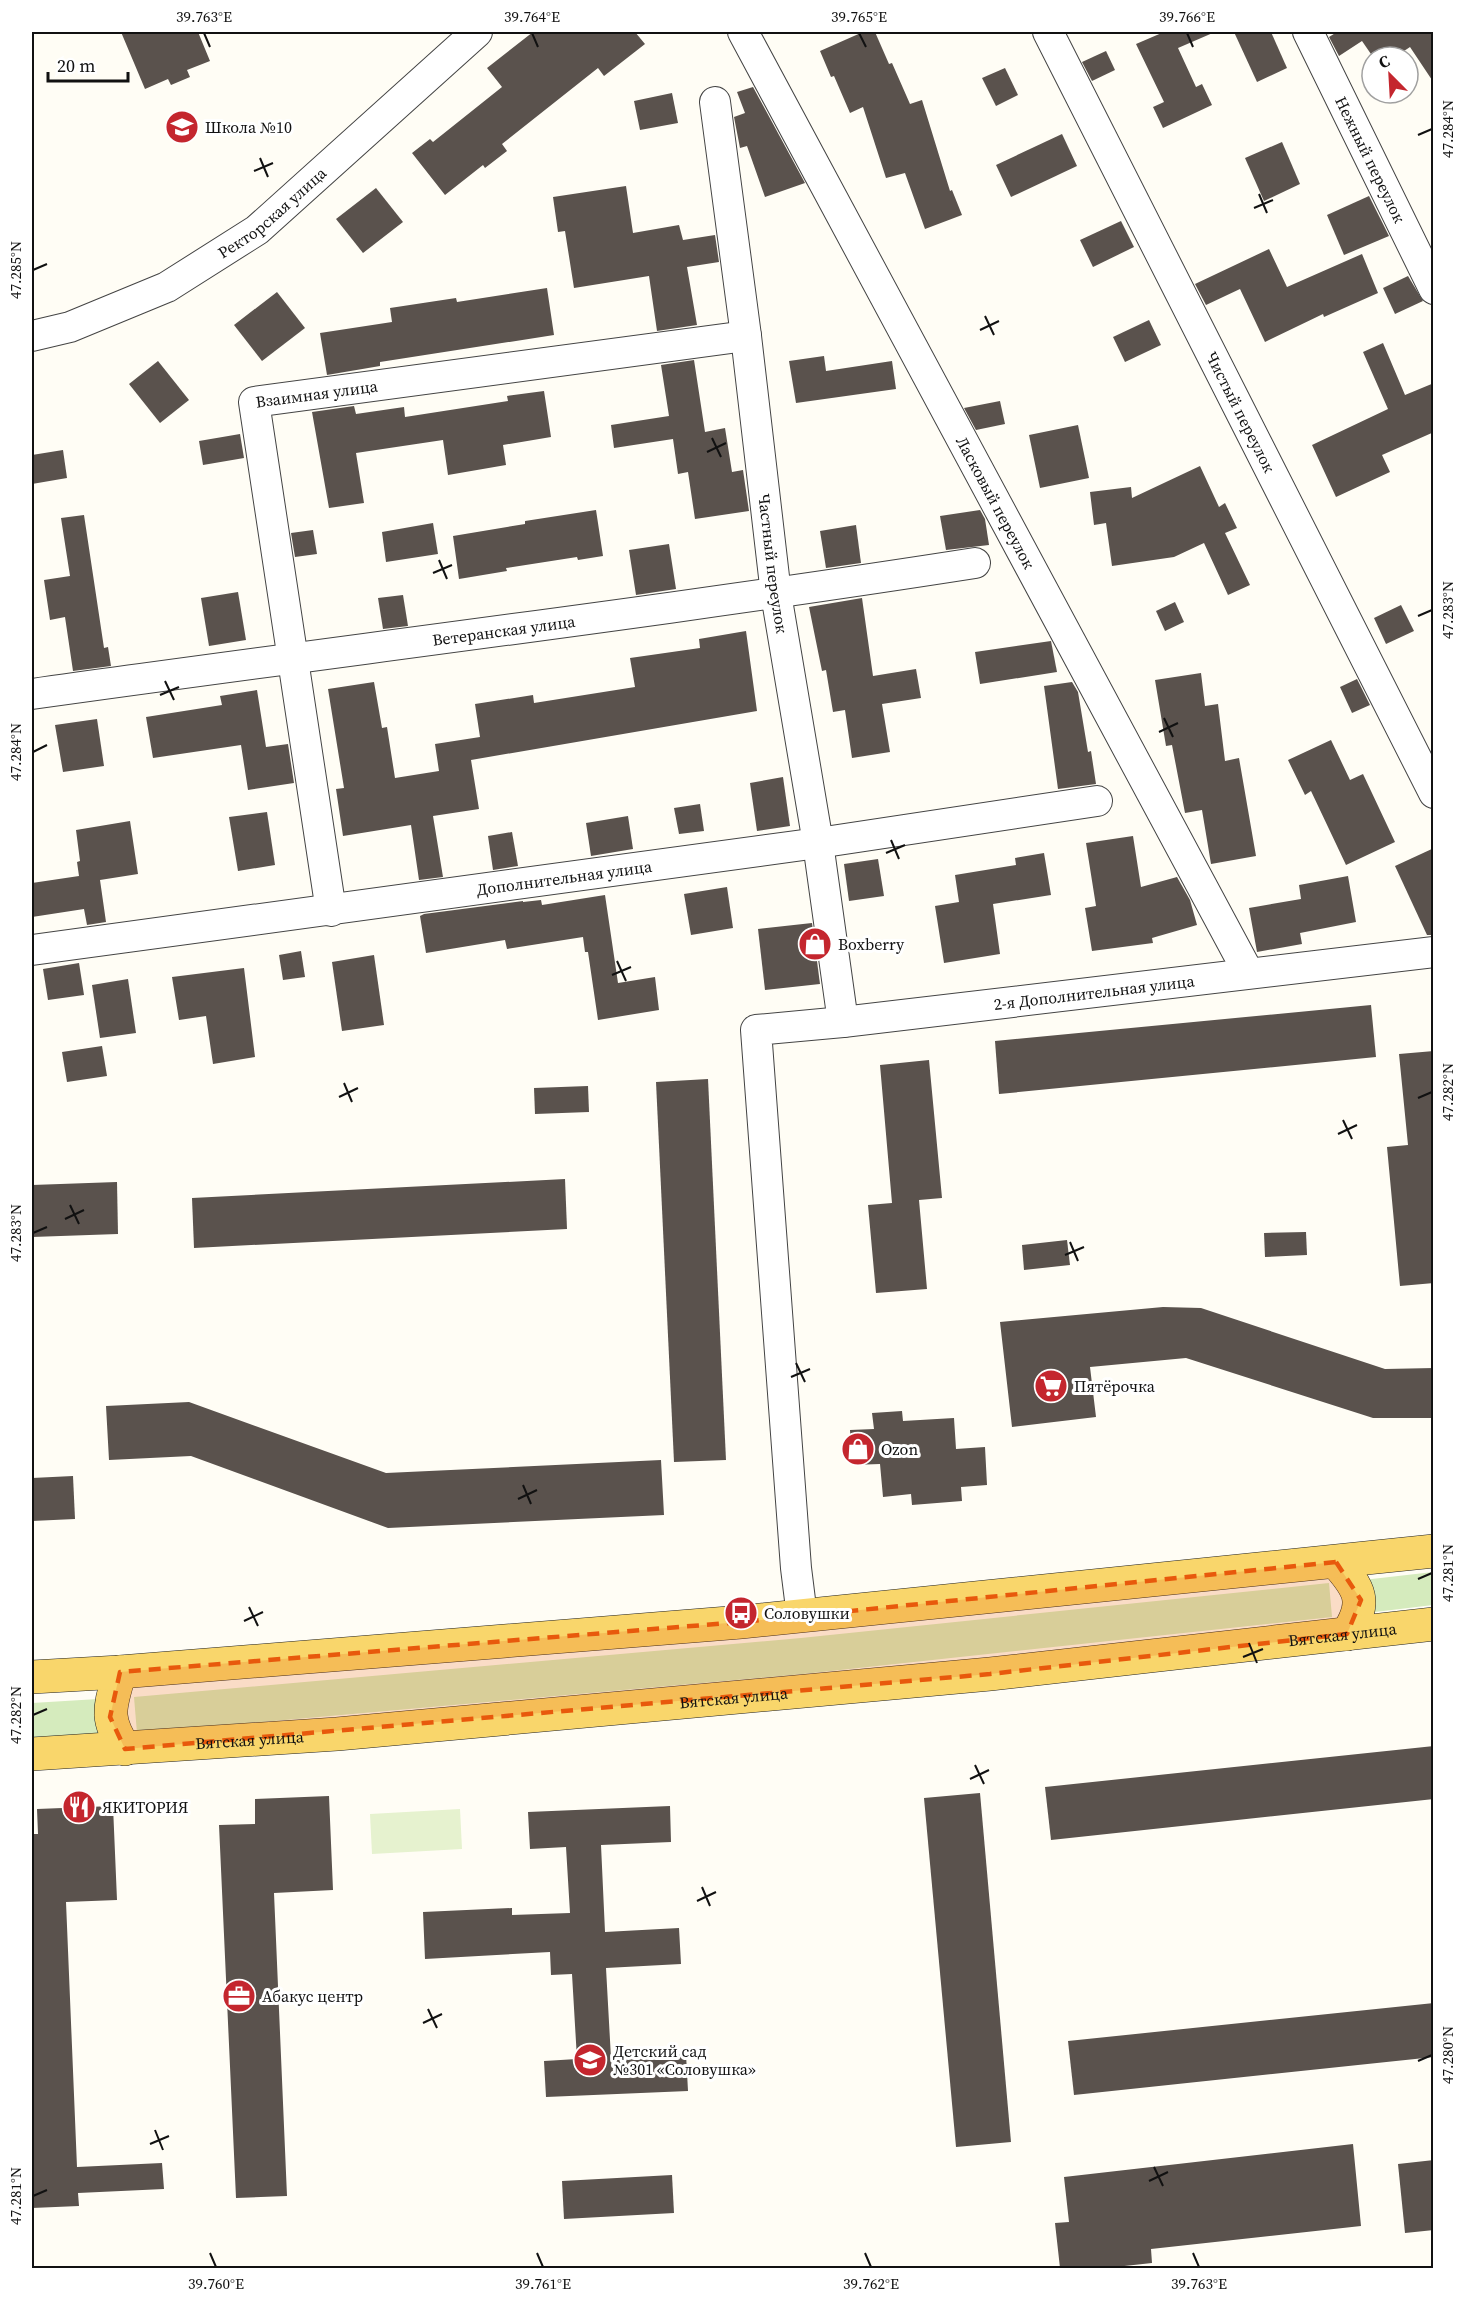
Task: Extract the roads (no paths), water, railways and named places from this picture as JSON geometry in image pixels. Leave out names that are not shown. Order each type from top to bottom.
[{"type":"main road","points":[[32,1677],[120,1672],[802,1616],[1434,1551]]},
{"type":"main road","points":[[1336,1562],[1352,1580],[1361,1600],[1357,1619],[1347,1634]]},
{"type":"main road","name":"Вятская улица","points":[[32,1754],[337,1734],[990,1674],[1434,1624]]},
{"type":"main road","points":[[120,1672],[110,1717],[115,1734],[125,1749]]},
{"type":"street","name":"Ректорская улица","points":[[32,336],[70,327],[167,287],[257,230],[477,32]]},
{"type":"street","name":"Ласковый переулок","points":[[743,32],[1248,972]]},
{"type":"street","name":"Чистый переулок","points":[[1048,32],[1434,793]]},
{"type":"street","name":"Нежный переулок","points":[[1308,32],[1434,289]]},
{"type":"street","name":"Частный переулок","points":[[715,102],[746,336],[776,594],[818,843],[843,1022]]},
{"type":"street","name":"Взаимная улица","points":[[331,911],[254,402],[746,336]]},
{"type":"street","name":"Ветеранская улица","points":[[32,694],[293,657],[776,594],[975,563]]},
{"type":"street","name":"Дополнительная улица","points":[[32,950],[818,843],[1097,801]]},
{"type":"street","name":"2-я Дополнительная улица","points":[[802,1616],[796,1568],[756,1030],[843,1022],[1248,972],[1434,952]]},
{"type":"place","name":"Школа №10","points":[[182,127]]},
{"type":"place","name":"Boxberry","points":[[815,944]]},
{"type":"place","name":"Пятёрочка","points":[[1051,1386]]},
{"type":"place","name":"Ozon","points":[[858,1449]]},
{"type":"place","name":"Соловушки","points":[[741,1613]]},
{"type":"place","name":"ЯКИТОРИЯ","points":[[79,1807]]},
{"type":"place","name":"Абакус центр","points":[[239,1996]]},
{"type":"place","name":"Детский сад №301 «Соловушка»","points":[[590,2060]]}]
